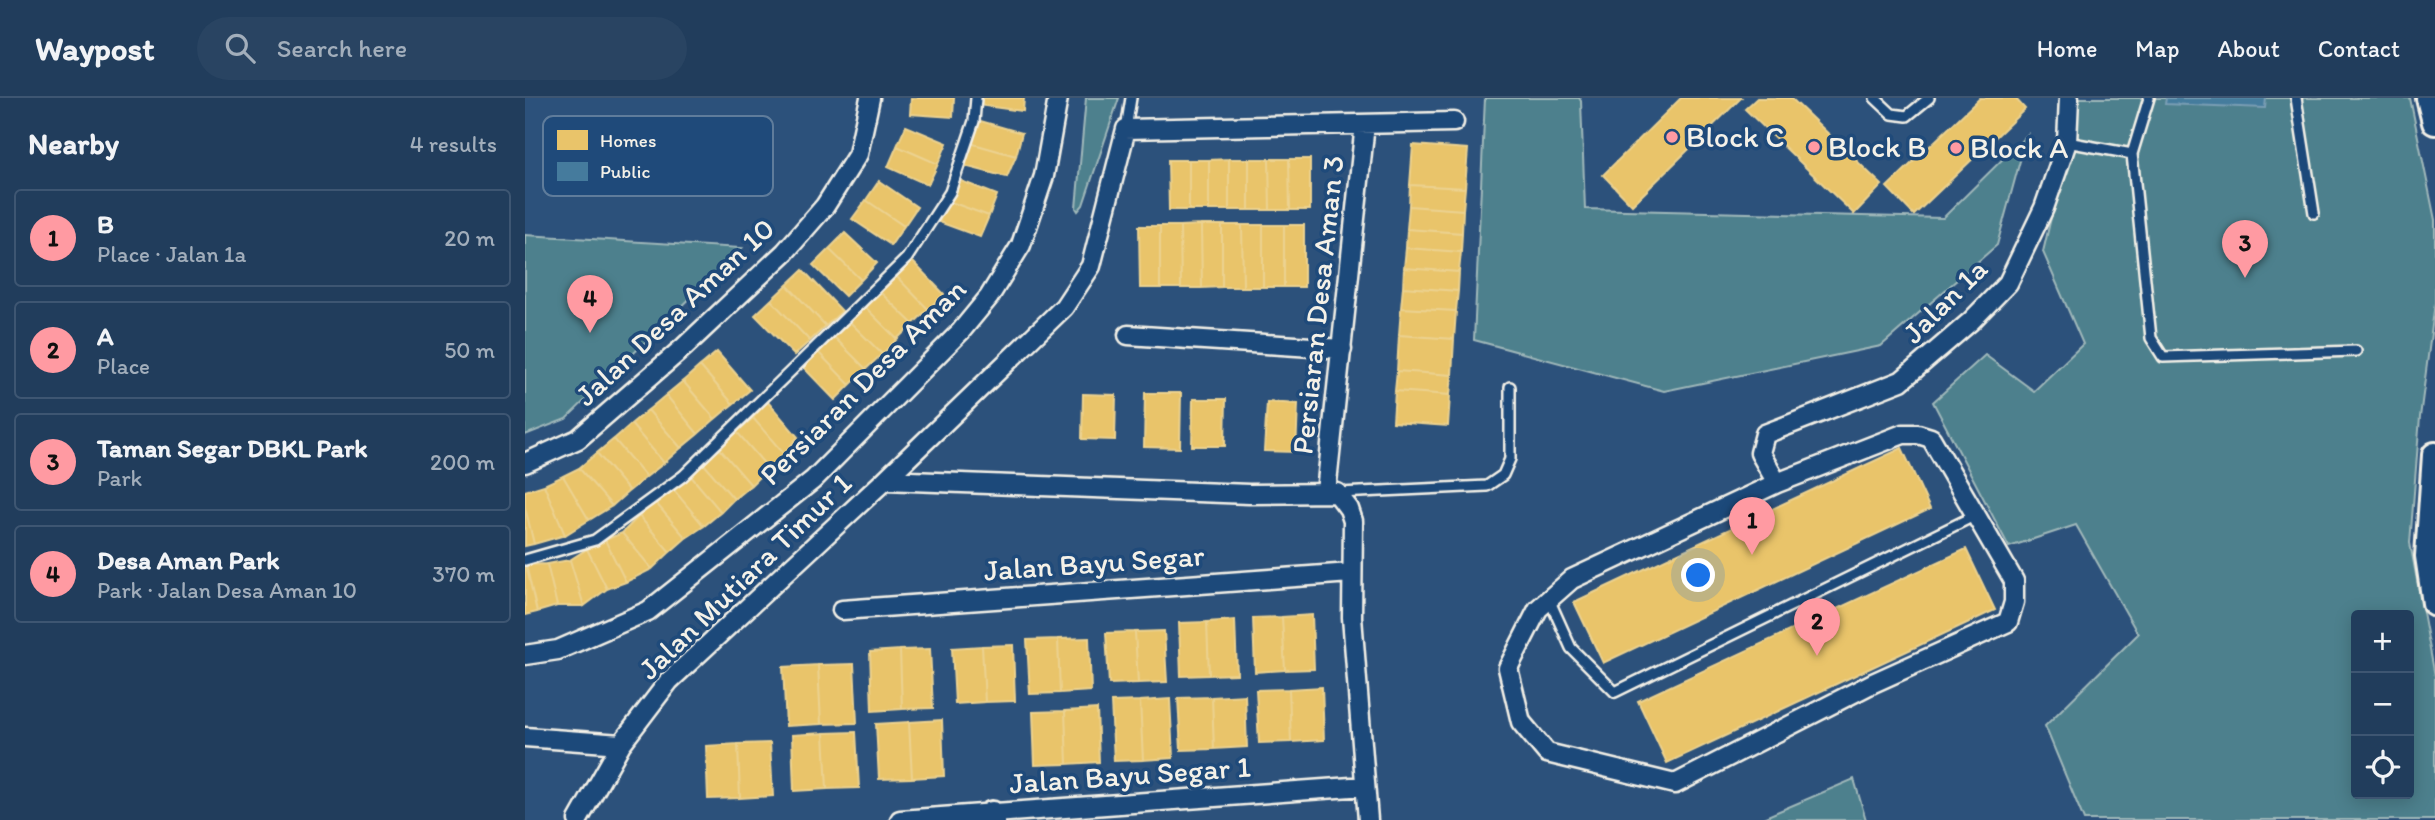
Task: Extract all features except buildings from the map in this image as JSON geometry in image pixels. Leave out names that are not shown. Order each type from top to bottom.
[{"type":"street","name":"Jalan Desa Aman 10","points":[[525,463],[579,439],[684,347],[785,252],[825,206],[858,154],[870,98]]},
{"type":"street","name":"Persiaran Desa Aman","points":[[525,655],[558,650],[648,611],[813,480],[961,331],[989,297],[1021,245],[1044,176],[1058,98]]},
{"type":"street","name":"Jalan 1a","points":[[1777,483],[1760,453],[1765,434],[1901,381],[1971,321],[2008,283],[2044,208],[2067,142],[2069,98]]},
{"type":"street","points":[[2429,98],[2435,122]]},
{"type":"street","points":[[1126,130],[1454,122]]},
{"type":"street","name":"Persiaran Desa Aman 3","points":[[1331,493],[1342,349],[1365,124]]},
{"type":"street","name":"Jalan Mutiara Timur 1","points":[[579,820],[621,744],[669,681],[885,480],[1064,307],[1091,266],[1126,130]]},
{"type":"street","points":[[1128,335],[1342,349]]},
{"type":"street","points":[[1903,434],[1918,434],[1931,438],[2014,581],[2014,602],[2008,622],[1873,683],[1675,784],[1547,753],[1521,722],[1508,668],[1538,609],[1572,579],[1777,483],[1903,434]]},
{"type":"street","points":[[2435,454],[2428,556],[2435,603]]},
{"type":"street","points":[[885,480],[1249,495],[1331,493],[1349,509],[1353,521],[1351,573],[1369,820]]},
{"type":"street","name":"Jalan Bayu Segar","points":[[842,610],[1351,573]]},
{"type":"street","points":[[525,737],[621,744]]},
{"type":"street","name":"Jalan Bayu Segar 1","points":[[900,820],[993,817],[1365,786]]},
{"type":"lane","points":[[525,561],[595,540],[683,476],[907,258],[950,192],[974,121],[977,98]]},
{"type":"lane","points":[[1126,130],[1131,98]]},
{"type":"lane","points":[[1875,98],[1892,114],[1907,116],[1929,98]]},
{"type":"lane","points":[[2149,98],[2132,154],[2151,338],[2163,357],[2356,351]]},
{"type":"lane","points":[[2296,98],[2314,214]]},
{"type":"lane","points":[[2067,142],[2132,154]]},
{"type":"lane","points":[[1331,493],[1487,486],[1503,475],[1510,460],[1510,387]]},
{"type":"lane","points":[[1549,597],[1571,648],[1615,692],[1974,516]]},
{"type":"green space","points":[[1086,98],[1119,98],[1083,205],[1078,211],[1076,208]]},
{"type":"green space","points":[[1485,98],[1579,98],[1585,209],[1943,218],[2027,135],[1997,245],[1881,346],[1664,391],[1474,340]]},
{"type":"green space","points":[[2079,98],[2410,98],[2435,220],[2435,303],[2420,417],[2410,543],[2435,676],[2435,820],[2084,820],[2045,726],[2138,634],[2076,525],[2009,547],[1933,402],[1985,355],[2034,391],[2083,344],[2043,252]]},
{"type":"green space","points":[[525,235],[742,248],[566,419],[525,435]]},
{"type":"green space","points":[[1854,779],[1866,820],[1768,820],[1765,817]]},
{"type":"place","name":"Block C","points":[[1672,137]]},
{"type":"place","name":"Block B","points":[[1814,147]]},
{"type":"place","name":"Block A","points":[[1956,148]]},
{"type":"place","name":"Taman Segar DBKL Park","points":[[2245,278]]},
{"type":"place","name":"Desa Aman Park","points":[[590,333]]},
{"type":"place","name":"B","points":[[1752,555]]},
{"type":"place","name":"A","points":[[1817,656]]}]
